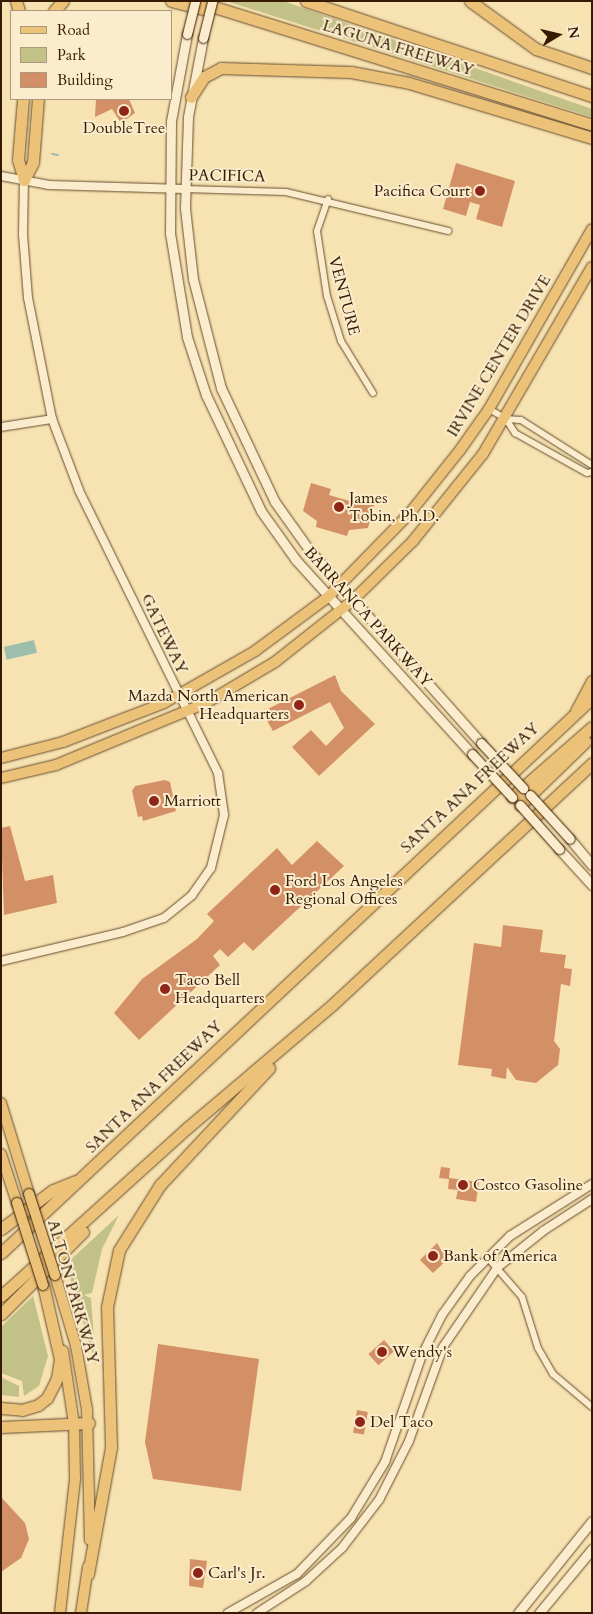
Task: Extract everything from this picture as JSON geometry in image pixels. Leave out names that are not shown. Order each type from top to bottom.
[{"type":"highway","points":[[171,1],[252,20]]},
{"type":"highway","name":"LAGUNA FREEWAY","points":[[195,1],[592,125]]},
{"type":"highway","name":"LAGUNA FREEWAY","points":[[306,1],[592,95]]},
{"type":"highway","points":[[470,1],[498,24],[544,54],[592,68]]},
{"type":"highway","points":[[498,24],[547,48],[592,61]]},
{"type":"highway","points":[[191,97],[204,77],[221,68],[351,72],[409,83],[592,138]]},
{"type":"highway","points":[[23,100],[18,160],[24,180]]},
{"type":"highway","points":[[24,180],[33,162],[38,100]]},
{"type":"highway","points":[[574,715],[592,681]]},
{"type":"highway","name":"SANTA ANA FREEWAY","points":[[1,1254],[592,698]]},
{"type":"highway","points":[[526,792],[592,727]]},
{"type":"highway","points":[[516,801],[592,736]]},
{"type":"highway","points":[[88,1574],[111,1446],[107,1301],[119,1250],[160,1186],[261,1075],[332,1005],[592,763]]},
{"type":"highway","points":[[1,1296],[189,1127],[332,1005]]},
{"type":"highway","points":[[1,1314],[189,1127]]},
{"type":"highway","points":[[1,1229],[53,1190],[84,1177]]},
{"type":"highway","points":[[1,1408],[22,1410],[38,1405],[47,1398],[57,1378],[60,1359],[44,1285]]},
{"type":"highway","points":[[1,1428],[89,1422]]},
{"type":"main road","name":"BARRANCA PARKWAY","points":[[195,1],[171,121],[168,187],[177,286],[206,395],[261,511],[328,597],[592,885]]},
{"type":"main road","name":"BARRANCA PARKWAY","points":[[212,1],[191,97],[184,189],[193,280],[221,388],[275,502],[340,586],[592,865]]},
{"type":"main road","name":"IRVINE CENTER DRIVE","points":[[1,758],[64,742],[179,695],[255,651],[328,597],[409,514],[489,409],[592,230]]},
{"type":"main road","points":[[1,778],[56,765],[188,712],[275,662],[352,601],[445,504],[506,419],[592,267]]},
{"type":"main road","name":"ALTON PARKWAY","points":[[1,1103],[76,1346],[89,1422],[91,1503],[88,1574],[81,1613]]},
{"type":"main road","points":[[2,1155],[15,1152]]},
{"type":"main road","name":"ALTON PARKWAY","points":[[2,1155],[44,1285],[64,1356],[74,1424],[75,1501],[60,1613]]},
{"type":"main road","points":[[518,1613],[592,1521]]},
{"type":"main road","points":[[540,1613],[592,1550]]},
{"type":"street","name":"PACIFICA","points":[[1,176],[90,188],[168,187],[286,192],[328,200],[448,230]]},
{"type":"street","name":"GATEWAY","points":[[1,961],[155,923],[174,912],[199,886],[220,843],[223,798],[218,773],[79,490],[52,419],[28,298],[23,235],[24,180]]},
{"type":"street","name":"VENTURE","points":[[328,200],[317,231],[327,296],[341,341],[373,393]]},
{"type":"street","points":[[489,409],[506,419],[521,420],[592,465]]},
{"type":"street","points":[[1,427],[52,419]]},
{"type":"street","points":[[506,419],[515,433],[587,473],[592,472]]},
{"type":"street","points":[[228,1613],[239,1610],[297,1574],[351,1518],[385,1462],[422,1355],[442,1315],[488,1258],[510,1236],[592,1184]]},
{"type":"street","points":[[258,1613],[306,1582],[342,1548],[379,1500],[409,1441],[443,1347],[497,1268],[543,1231],[592,1199]]},
{"type":"street","points":[[488,1258],[522,1297],[538,1348],[553,1374],[592,1407]]},
{"type":"green space","points":[[226,1],[283,1],[592,109],[592,117]]},
{"type":"green space","points":[[119,1215],[102,1249],[92,1293],[84,1295],[91,1298],[96,1366],[66,1264]]},
{"type":"green space","points":[[33,1296],[48,1356],[39,1386],[24,1396],[22,1381],[1,1373],[1,1327]]},
{"type":"green space","points":[[1,1377],[19,1386],[19,1397],[1,1395]]},
{"type":"shaded area","points":[[34,640],[37,653],[7,660],[4,647]]},
{"type":"building","name":"DoubleTree","points":[[96,100],[129,100],[135,113],[121,123],[112,109],[95,117]]},
{"type":"building","name":"Pacifica Court","points":[[456,163],[515,181],[502,227],[476,219],[480,205],[470,202],[466,216],[443,209]]},
{"type":"building","name":"James Tobin, Ph.D.","points":[[311,483],[331,489],[329,495],[353,502],[355,496],[375,502],[368,528],[349,530],[347,536],[316,527],[317,521],[303,511]]},
{"type":"building","points":[[335,675],[341,691],[375,724],[319,776],[292,747],[311,730],[326,746],[344,728],[330,702],[273,731],[262,712]]},
{"type":"building","name":"Marriott","points":[[165,780],[170,782],[176,811],[143,821],[142,816],[138,817],[132,791],[135,786]]},
{"type":"building","points":[[10,826],[25,881],[53,875],[57,903],[4,915],[1,828]]},
{"type":"building","name":"Ford Los Angeles Regional Offices","points":[[317,841],[344,866],[253,951],[244,942],[228,957],[220,949],[213,956],[220,965],[139,1040],[114,1013],[142,979],[197,939],[214,921],[207,914],[277,848],[292,865]]},
{"type":"building","points":[[503,925],[543,930],[540,952],[566,955],[564,968],[572,969],[570,986],[561,984],[554,1041],[560,1049],[558,1065],[536,1083],[516,1080],[507,1067],[506,1079],[491,1076],[492,1069],[458,1065],[474,943],[501,947]]},
{"type":"building","name":"Costco Gasoline","points":[[441,1167],[450,1168],[449,1178],[479,1182],[476,1202],[456,1199],[458,1190],[448,1189],[449,1179],[439,1178]]},
{"type":"building","name":"Bank of America","points":[[437,1243],[447,1260],[433,1273],[420,1260]]},
{"type":"building","name":"Wendy's","points":[[384,1340],[394,1351],[378,1365],[368,1354]]},
{"type":"building","points":[[158,1344],[259,1359],[241,1491],[153,1479],[145,1442]]},
{"type":"building","name":"Del Taco","points":[[357,1410],[368,1412],[364,1435],[353,1433]]},
{"type":"building","points":[[1,1497],[25,1523],[29,1539],[21,1558],[1,1572]]},
{"type":"building","name":"Carl's Jr.","points":[[190,1559],[207,1561],[203,1588],[189,1586]]},
{"type":"waterway","points":[[52,154],[58,155]]},
{"type":"place","name":"DoubleTree","points":[[124,111]]},
{"type":"place","name":"Pacifica Court","points":[[480,191]]},
{"type":"place","name":"James Tobin, Ph.D.","points":[[339,507]]},
{"type":"place","name":"Mazda North American Headquarters","points":[[299,705]]},
{"type":"place","name":"Marriott","points":[[154,801]]},
{"type":"place","name":"Ford Los Angeles Regional Offices","points":[[275,890]]},
{"type":"place","name":"Taco Bell Headquarters","points":[[165,989]]},
{"type":"place","name":"Costco Gasoline","points":[[463,1185]]},
{"type":"place","name":"Bank of America","points":[[433,1256]]},
{"type":"place","name":"Wendy's","points":[[382,1352]]},
{"type":"place","name":"Del Taco","points":[[360,1422]]},
{"type":"place","name":"Carl's Jr.","points":[[198,1573]]}]
